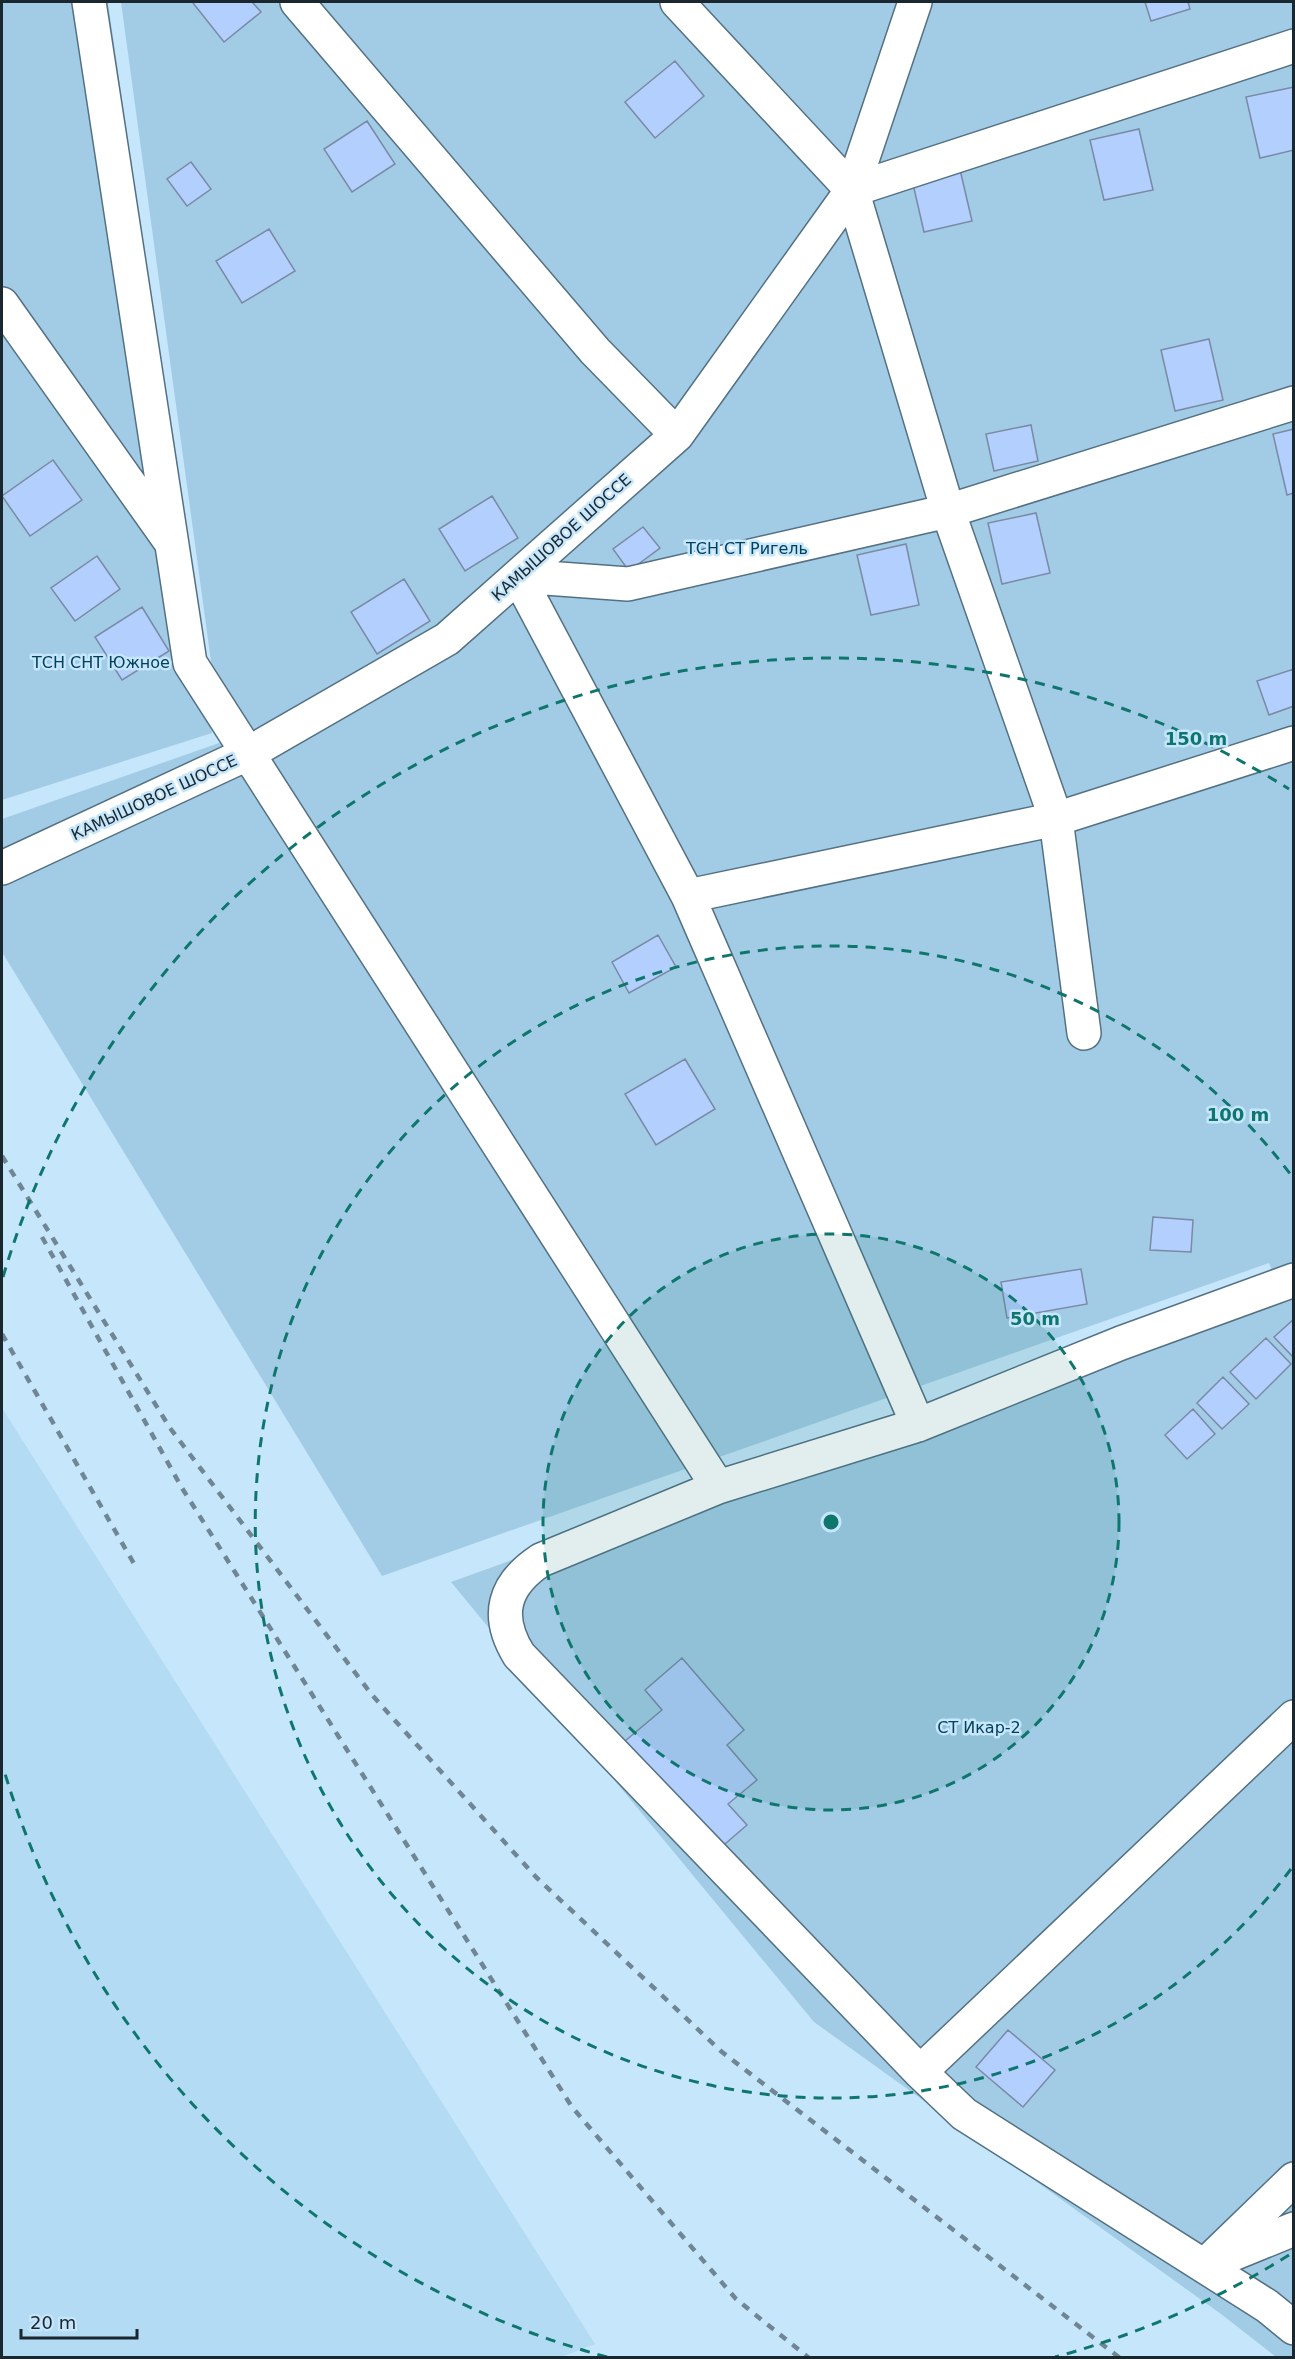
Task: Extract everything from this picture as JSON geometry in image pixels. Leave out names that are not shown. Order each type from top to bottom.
[{"type":"street","points":[[89,2],[190,663],[718,1487]]},
{"type":"street","points":[[297,2],[595,351],[677,435]]},
{"type":"street","points":[[677,2],[852,190],[948,511],[1056,819],[1084,1033]]},
{"type":"street","name":"КАМЫШОВОЕ ШОССЕ","points":[[2,868],[249,753],[447,639],[677,435],[852,190],[915,2]]},
{"type":"street","points":[[852,190],[1293,46]]},
{"type":"street","points":[[2,304],[174,547]]},
{"type":"street","points":[[518,576],[628,584],[948,511],[1293,403]]},
{"type":"street","points":[[518,576],[688,896],[918,1425]]},
{"type":"street","points":[[688,896],[1056,819],[1293,743]]},
{"type":"street","points":[[1293,1280],[1121,1343],[918,1425],[718,1487],[541,1560],[525,1570],[513,1585],[506,1602],[505,1620],[509,1639],[519,1655],[920,2072],[964,2114],[1267,2306],[1293,2328]]},
{"type":"street","points":[[920,2072],[1293,1717]]},
{"type":"street","points":[[1204,2266],[1293,2179]]},
{"type":"street","points":[[1204,2266],[1293,2229]]},
{"type":"shaded area","points":[[2,1408],[595,2344],[559,2358],[2,2357]]},
{"type":"green space","name":"ТСН СНТ Южное","points":[[2,2],[108,2],[212,733],[2,800]]},
{"type":"green space","name":"ТСН СТ Ригель","points":[[121,2],[1293,2],[1293,2357],[1276,2357],[1221,2314],[814,2022],[451,1582],[1277,1283],[1269,1263],[382,1576],[2,952],[2,819],[222,742]]},
{"type":"building","points":[[252,2],[261,12],[224,42],[193,3]]},
{"type":"building","points":[[1145,2],[1188,2],[1190,9],[1151,21]]},
{"type":"building","points":[[675,61],[704,96],[655,138],[625,102]]},
{"type":"building","points":[[1294,87],[1294,150],[1260,158],[1246,97]]},
{"type":"building","points":[[367,121],[395,164],[352,192],[324,149]]},
{"type":"building","points":[[1139,129],[1153,190],[1104,200],[1090,140]]},
{"type":"building","points":[[958,161],[972,221],[924,232],[910,171]]},
{"type":"building","points":[[191,162],[211,189],[187,206],[167,179]]},
{"type":"building","points":[[269,229],[295,271],[242,303],[216,261]]},
{"type":"building","points":[[1209,339],[1223,400],[1175,411],[1161,350]]},
{"type":"building","points":[[1031,425],[1038,461],[994,471],[986,434]]},
{"type":"building","points":[[1294,429],[1294,493],[1287,495],[1273,434]]},
{"type":"building","points":[[53,460],[82,500],[30,536],[2,496]]},
{"type":"building","points":[[492,496],[518,538],[465,571],[439,529]]},
{"type":"building","points":[[1036,513],[1050,573],[1002,584],[988,523]]},
{"type":"building","points":[[643,527],[660,548],[629,571],[613,549]]},
{"type":"building","points":[[906,544],[919,605],[871,615],[857,555]]},
{"type":"building","points":[[97,556],[120,589],[75,621],[51,588]]},
{"type":"building","points":[[404,579],[430,621],[377,654],[351,612]]},
{"type":"building","points":[[142,607],[169,651],[122,680],[95,637]]},
{"type":"building","points":[[1294,669],[1294,706],[1269,715],[1257,681]]},
{"type":"building","points":[[658,935],[676,967],[629,993],[612,962]]},
{"type":"building","points":[[685,1059],[715,1109],[656,1145],[625,1094]]},
{"type":"building","points":[[1153,1217],[1193,1220],[1191,1252],[1150,1250]]},
{"type":"building","points":[[1081,1269],[1087,1304],[1007,1318],[1001,1282]]},
{"type":"building","points":[[1294,1319],[1294,1358],[1274,1337]]},
{"type":"building","points":[[1266,1338],[1291,1364],[1256,1399],[1230,1372]]},
{"type":"building","points":[[1223,1377],[1249,1404],[1222,1429],[1197,1403]]},
{"type":"building","points":[[1193,1409],[1215,1434],[1187,1459],[1165,1435]]},
{"type":"building","points":[[682,1658],[744,1730],[727,1745],[757,1780],[728,1804],[747,1825],[718,1850],[625,1741],[662,1710],[645,1690]]},
{"type":"building","points":[[1008,2030],[1055,2070],[1023,2107],[976,2067]]},
{"type":"railway","points":[[2,1156],[170,1428],[372,1695],[536,1877],[722,2052],[1120,2358]]},
{"type":"railway","points":[[42,1237],[182,1488],[572,2107],[736,2299],[809,2358]]},
{"type":"railway","points":[[2,1334],[137,1569]]},
{"type":"park label","name":"СТ Икар-2","points":[[979,1727]]}]
